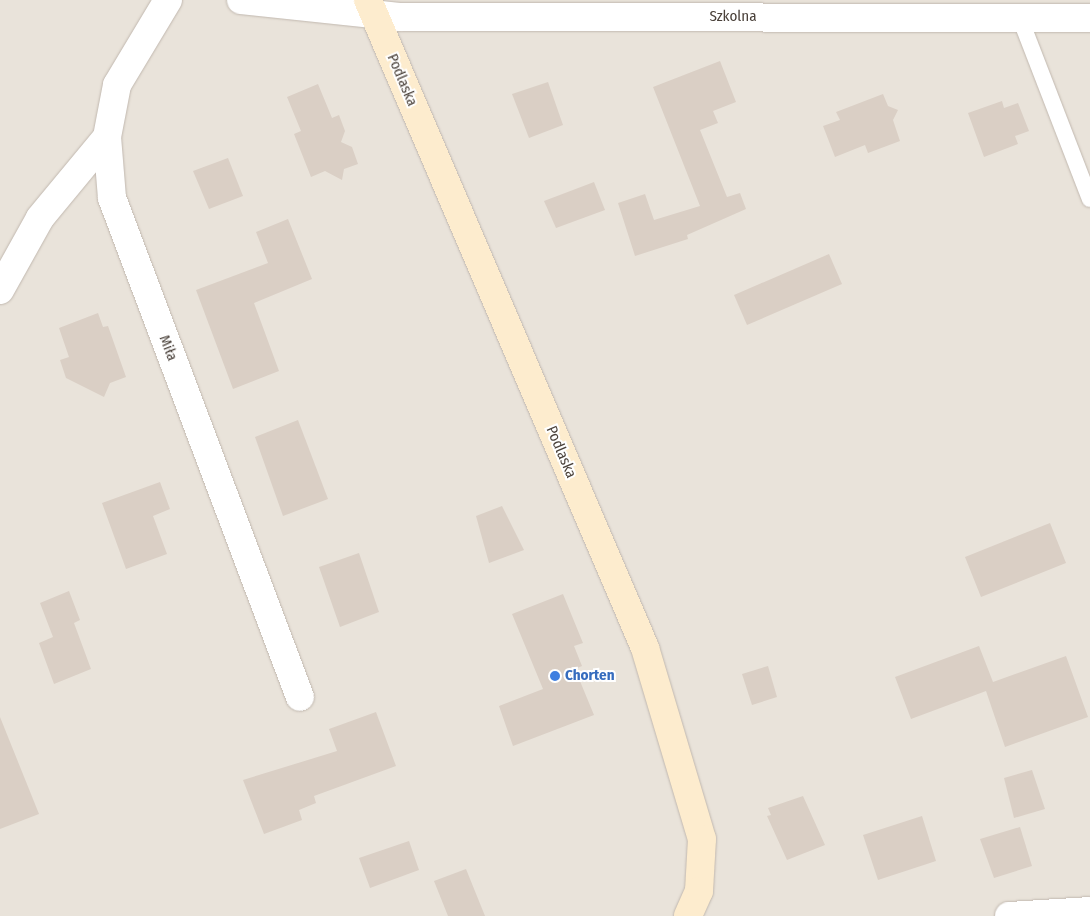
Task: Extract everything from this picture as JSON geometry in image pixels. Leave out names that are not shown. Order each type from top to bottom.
[{"type":"street","name":"Miła","points":[[168,0],[117,85],[107,137],[112,198],[300,697]]},
{"type":"street","name":"Szkolna","points":[[241,0],[371,8],[850,9],[1020,18],[1090,18]]},
{"type":"street","name":"Podlaska","points":[[371,8],[645,648],[702,839],[699,891],[691,915]]},
{"type":"street","points":[[0,290],[40,218],[107,137]]},
{"type":"street","points":[[1009,916],[1090,911]]},
{"type":"lane","points":[[1020,18],[1090,199]]},
{"type":"shaded area","points":[[0,0],[1090,0],[1090,916],[0,916]]},
{"type":"building","points":[[720,61],[736,102],[713,111],[718,123],[700,130],[727,197],[740,193],[746,209],[687,235],[688,239],[635,256],[618,203],[645,194],[654,220],[700,206],[653,87]]},
{"type":"building","points":[[548,82],[563,125],[529,138],[512,94]]},
{"type":"building","points":[[318,84],[332,118],[339,115],[345,131],[341,142],[352,147],[358,164],[344,169],[342,180],[325,171],[311,177],[294,134],[301,131],[287,97]]},
{"type":"building","points":[[883,94],[888,106],[898,110],[893,120],[900,141],[868,153],[865,145],[835,157],[823,126],[840,120],[836,112]]},
{"type":"building","points":[[1002,101],[1004,108],[1018,103],[1029,131],[1015,136],[1018,144],[984,157],[968,113]]},
{"type":"building","points":[[228,158],[243,196],[209,209],[193,171]]},
{"type":"building","points":[[594,182],[605,210],[556,228],[544,201]]},
{"type":"building","points":[[288,219],[312,279],[254,303],[279,371],[233,389],[196,290],[268,263],[256,232]]},
{"type":"building","points":[[829,254],[842,284],[747,325],[734,295]]},
{"type":"building","points":[[98,313],[103,327],[108,326],[126,377],[110,383],[104,397],[66,378],[60,360],[69,357],[59,328]]},
{"type":"building","points":[[298,420],[328,499],[283,516],[255,437]]},
{"type":"building","points":[[160,482],[170,509],[153,516],[167,554],[126,569],[102,503]]},
{"type":"building","points":[[502,506],[524,550],[489,563],[476,516]]},
{"type":"building","points":[[1050,523],[1066,563],[981,597],[965,557]]},
{"type":"building","points":[[359,553],[379,612],[340,627],[319,567]]},
{"type":"building","points":[[69,591],[80,620],[74,623],[91,669],[54,684],[39,643],[53,637],[40,603]]},
{"type":"building","points":[[563,594],[583,643],[574,646],[582,666],[575,669],[594,715],[513,746],[499,706],[543,689],[512,614]]},
{"type":"building","points":[[979,646],[993,682],[1066,656],[1088,717],[1005,747],[986,691],[911,719],[895,677]]},
{"type":"building","points":[[768,666],[777,697],[752,705],[742,674]]},
{"type":"building","points":[[376,712],[396,766],[314,796],[316,803],[299,810],[302,820],[264,834],[243,780],[337,751],[329,729]]},
{"type":"building","points":[[0,717],[39,814],[0,829]]},
{"type":"building","points":[[1032,770],[1045,809],[1014,818],[1004,778]]},
{"type":"building","points":[[803,796],[825,845],[787,860],[767,816],[771,815],[768,808]]},
{"type":"building","points":[[922,816],[936,861],[878,880],[863,835]]},
{"type":"building","points":[[1020,827],[1032,866],[994,878],[980,839]]},
{"type":"building","points":[[409,841],[419,870],[370,888],[359,858]]},
{"type":"building","points":[[466,869],[485,916],[448,916],[434,881]]},
{"type":"place","name":"Chorten","points":[[555,676]]}]
